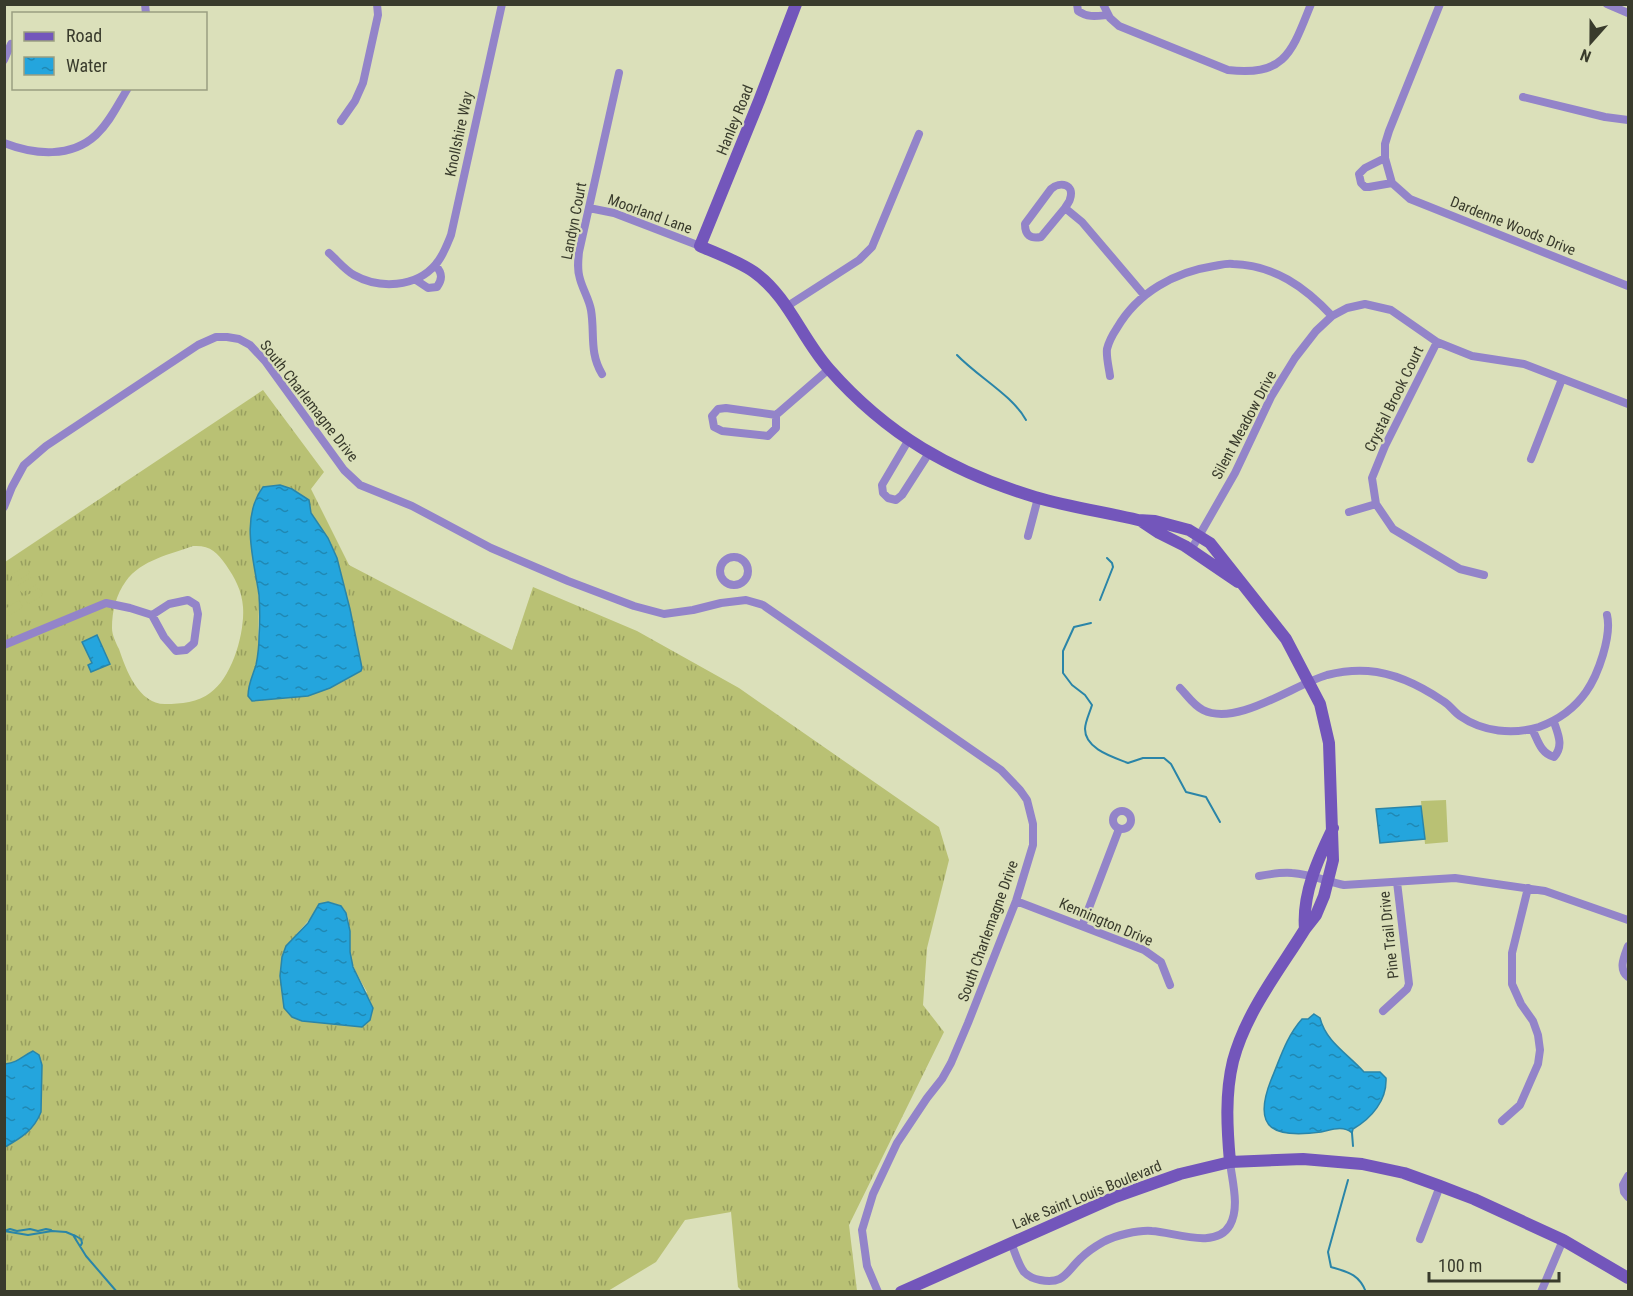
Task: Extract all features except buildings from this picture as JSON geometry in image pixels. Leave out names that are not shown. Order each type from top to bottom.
[{"type":"street","points":[[340,120],[355,101],[363,82],[378,15],[377,4]]},
{"type":"street","name":"Knollshire Way","points":[[329,253],[353,274],[374,282],[393,285],[416,280],[435,265],[442,256],[451,235],[502,4]]},
{"type":"street","name":"Hanley Road","points":[[700,246],[796,4]]},
{"type":"street","points":[[1077,4],[1078,12],[1085,16],[1108,15]]},
{"type":"street","points":[[1103,4],[1108,15],[1119,26],[1228,70],[1247,72],[1263,70],[1287,56],[1311,4]]},
{"type":"street","points":[[1385,158],[1365,168],[1359,174],[1359,179],[1365,187],[1392,183],[1385,158],[1385,144],[1440,4]]},
{"type":"street","points":[[1607,4],[1629,13]]},
{"type":"street","points":[[4,60],[11,44]]},
{"type":"street","name":"Landyn Court","points":[[602,374],[593,354],[591,308],[580,280],[578,268],[579,252],[619,73]]},
{"type":"street","points":[[4,143],[22,150],[56,153],[81,145],[97,134],[127,90]]},
{"type":"street","points":[[1523,98],[1605,117],[1629,120]]},
{"type":"street","points":[[786,307],[859,260],[872,247],[919,134]]},
{"type":"street","name":"Dardenne Woods Drive","points":[[1392,183],[1410,199],[1629,286]]},
{"type":"street","points":[[1055,185],[1065,185],[1070,189],[1070,200],[1065,208],[1041,237],[1031,237],[1027,234],[1025,224],[1055,185]]},
{"type":"street","name":"Moorland Lane","points":[[589,208],[614,213],[700,246]]},
{"type":"street","points":[[1065,208],[1082,222],[1144,295]]},
{"type":"street","points":[[700,246],[754,272],[786,307],[828,369],[872,412],[908,441],[989,482],[1038,498],[1189,530],[1210,543],[1286,639],[1320,704],[1329,743],[1333,860],[1324,896],[1316,915],[1305,928],[1260,1000],[1245,1029],[1233,1062],[1226,1113],[1234,1196],[1234,1210],[1230,1226],[1219,1235],[1205,1239],[1150,1230],[1104,1241],[1081,1258],[1066,1276],[1056,1281],[1045,1282],[1034,1279],[1024,1272],[1011,1243]]},
{"type":"street","points":[[1110,376],[1107,350],[1111,337],[1121,320],[1144,295],[1175,276],[1197,269],[1232,264],[1279,274],[1297,284],[1332,316]]},
{"type":"street","name":"Knollshire Way","points":[[416,280],[428,288],[437,287],[441,275],[435,265]]},
{"type":"street","name":"Silent Meadow Drive","points":[[1191,550],[1234,473],[1271,397],[1295,358],[1316,331],[1332,316],[1347,308],[1365,304],[1391,310],[1437,342],[1472,356],[1524,364],[1629,404]]},
{"type":"street","name":"South Charlemagne Drive","points":[[4,507],[24,465],[46,446],[198,345],[216,337],[239,339],[250,345],[265,361],[344,470],[360,485],[412,506],[525,564],[634,606],[664,614],[735,601],[746,600],[763,605],[1000,770],[1027,800],[1033,824],[1033,845],[1016,901],[951,1063],[942,1080],[897,1143],[873,1194],[862,1230],[867,1266],[878,1292]]},
{"type":"street","name":"Crystal Brook Court","points":[[1437,342],[1385,446],[1372,478],[1377,504],[1393,529],[1460,569],[1484,575]]},
{"type":"street","points":[[776,415],[726,408],[718,409],[712,416],[714,427],[722,431],[768,436],[776,429],[776,415],[828,369]]},
{"type":"street","points":[[1531,459],[1562,379]]},
{"type":"street","points":[[908,441],[882,485],[883,493],[888,498],[896,500],[902,495],[929,453]]},
{"type":"street","points":[[1028,536],[1038,498]]},
{"type":"street","points":[[1348,512],[1377,504]]},
{"type":"street","points":[[1138,520],[1191,550],[1241,584]]},
{"type":"street","points":[[735,585],[735,601]]},
{"type":"street","points":[[4,645],[106,603],[152,615],[164,637],[176,651],[186,650],[194,643],[198,614],[196,605],[188,600],[169,604],[152,615]]},
{"type":"street","points":[[1180,687],[1201,710],[1212,714],[1227,715],[1256,706],[1326,675],[1366,671],[1410,682],[1445,702],[1461,717],[1493,730],[1511,732],[1532,729],[1554,722],[1578,702],[1590,686],[1606,647],[1609,624],[1607,615]]},
{"type":"street","points":[[1532,729],[1542,751],[1554,757],[1560,747],[1560,739],[1554,722]]},
{"type":"street","points":[[1305,928],[1304,914],[1313,876],[1318,859],[1333,828]]},
{"type":"street","points":[[1082,926],[1119,829]]},
{"type":"street","points":[[1259,876],[1291,872],[1344,885],[1455,878],[1528,888],[1564,897],[1629,920]]},
{"type":"street","name":"Pine Trail Drive","points":[[1383,1011],[1407,990],[1409,984],[1397,882]]},
{"type":"street","points":[[1502,1121],[1520,1105],[1538,1064],[1540,1050],[1533,1021],[1521,1004],[1512,984],[1512,953],[1528,888]]},
{"type":"street","name":"Kennington Drive","points":[[1016,901],[1144,950],[1161,962],[1170,985]]},
{"type":"street","points":[[1629,946],[1622,967],[1624,973],[1629,977]]},
{"type":"street","name":"Lake Saint Louis Boulevard","points":[[901,1292],[1130,1191],[1180,1174],[1230,1162],[1303,1159],[1362,1164],[1404,1173],[1440,1186],[1563,1239],[1629,1278]]},
{"type":"street","points":[[1629,1176],[1623,1185],[1624,1192],[1629,1197]]},
{"type":"street","points":[[1420,1239],[1440,1186]]},
{"type":"street","points":[[1552,1292],[1542,1289],[1563,1239]]},
{"type":"green space","points":[[263,390],[324,472],[311,489],[349,565],[512,650],[533,587],[637,631],[739,688],[939,827],[949,860],[927,948],[923,1005],[944,1032],[849,1225],[857,1291],[742,1291],[738,1287],[731,1212],[685,1220],[656,1262],[608,1291],[5,1291],[5,562]],"holes":[[[280,485],[305,497],[311,513],[337,558],[362,668],[361,671],[328,688],[312,694],[293,697],[256,666],[259,598],[251,543],[255,500],[263,487]],[[193,546],[209,548],[226,565],[235,580],[243,607],[242,629],[236,654],[225,677],[218,686],[200,699],[171,704],[157,703],[141,693],[125,667],[112,628],[117,598],[126,581],[140,568],[166,555]],[[328,902],[340,905],[345,910],[349,921],[352,963],[367,992],[318,1022],[302,1021],[286,946]]]},
{"type":"green space","points":[[26,566],[30,573],[15,582],[11,575]]},
{"type":"green space","points":[[32,577],[37,584],[22,593],[17,586]]},
{"type":"green space","points":[[39,588],[43,595],[28,604],[24,597]]},
{"type":"green space","points":[[19,600],[23,607],[8,616],[5,609]]},
{"type":"green space","points":[[1446,800],[1448,842],[1425,844],[1421,801]]},
{"type":"water","points":[[280,485],[292,489],[309,500],[311,513],[328,538],[337,558],[362,668],[361,671],[330,688],[308,696],[252,701],[248,692],[256,665],[260,616],[250,526],[256,499],[263,487]]},
{"type":"water","points":[[97,635],[110,664],[91,672],[88,665],[92,663],[82,642]]},
{"type":"water","points":[[1421,806],[1425,839],[1380,843],[1376,809]]},
{"type":"water","points":[[328,902],[341,906],[346,913],[353,967],[373,1008],[370,1020],[362,1027],[302,1021],[292,1017],[284,1008],[280,976],[286,946],[308,923],[319,904]]},
{"type":"water","points":[[1314,1014],[1320,1018],[1332,1041],[1364,1072],[1380,1072],[1386,1078],[1384,1094],[1377,1108],[1353,1129],[1352,1133],[1333,1129],[1291,1134],[1280,1132],[1266,1120],[1264,1110],[1266,1097],[1284,1048],[1302,1019],[1308,1019]]},
{"type":"water","points":[[33,1051],[39,1055],[42,1065],[41,1112],[35,1124],[26,1133],[5,1147],[5,1064],[17,1061]]},
{"type":"waterway","points":[[957,355],[1004,394],[1026,420]]},
{"type":"waterway","points":[[1100,600],[1113,567],[1107,558]]},
{"type":"waterway","points":[[1091,623],[1074,627],[1063,651],[1063,673],[1092,705],[1085,729],[1086,736],[1101,751],[1128,763],[1143,758],[1164,758],[1171,764],[1186,792],[1206,797],[1220,822]]},
{"type":"waterway","points":[[1352,1133],[1353,1146]]},
{"type":"waterway","points":[[1348,1180],[1328,1252],[1331,1267],[1356,1277],[1366,1292]]},
{"type":"waterway","points":[[7,1230],[51,1230]]},
{"type":"waterway","points":[[4,1231],[28,1235],[52,1231],[73,1235],[86,1256],[117,1292]]},
{"type":"waterway","points":[[74,1235],[81,1239],[81,1245]]}]
